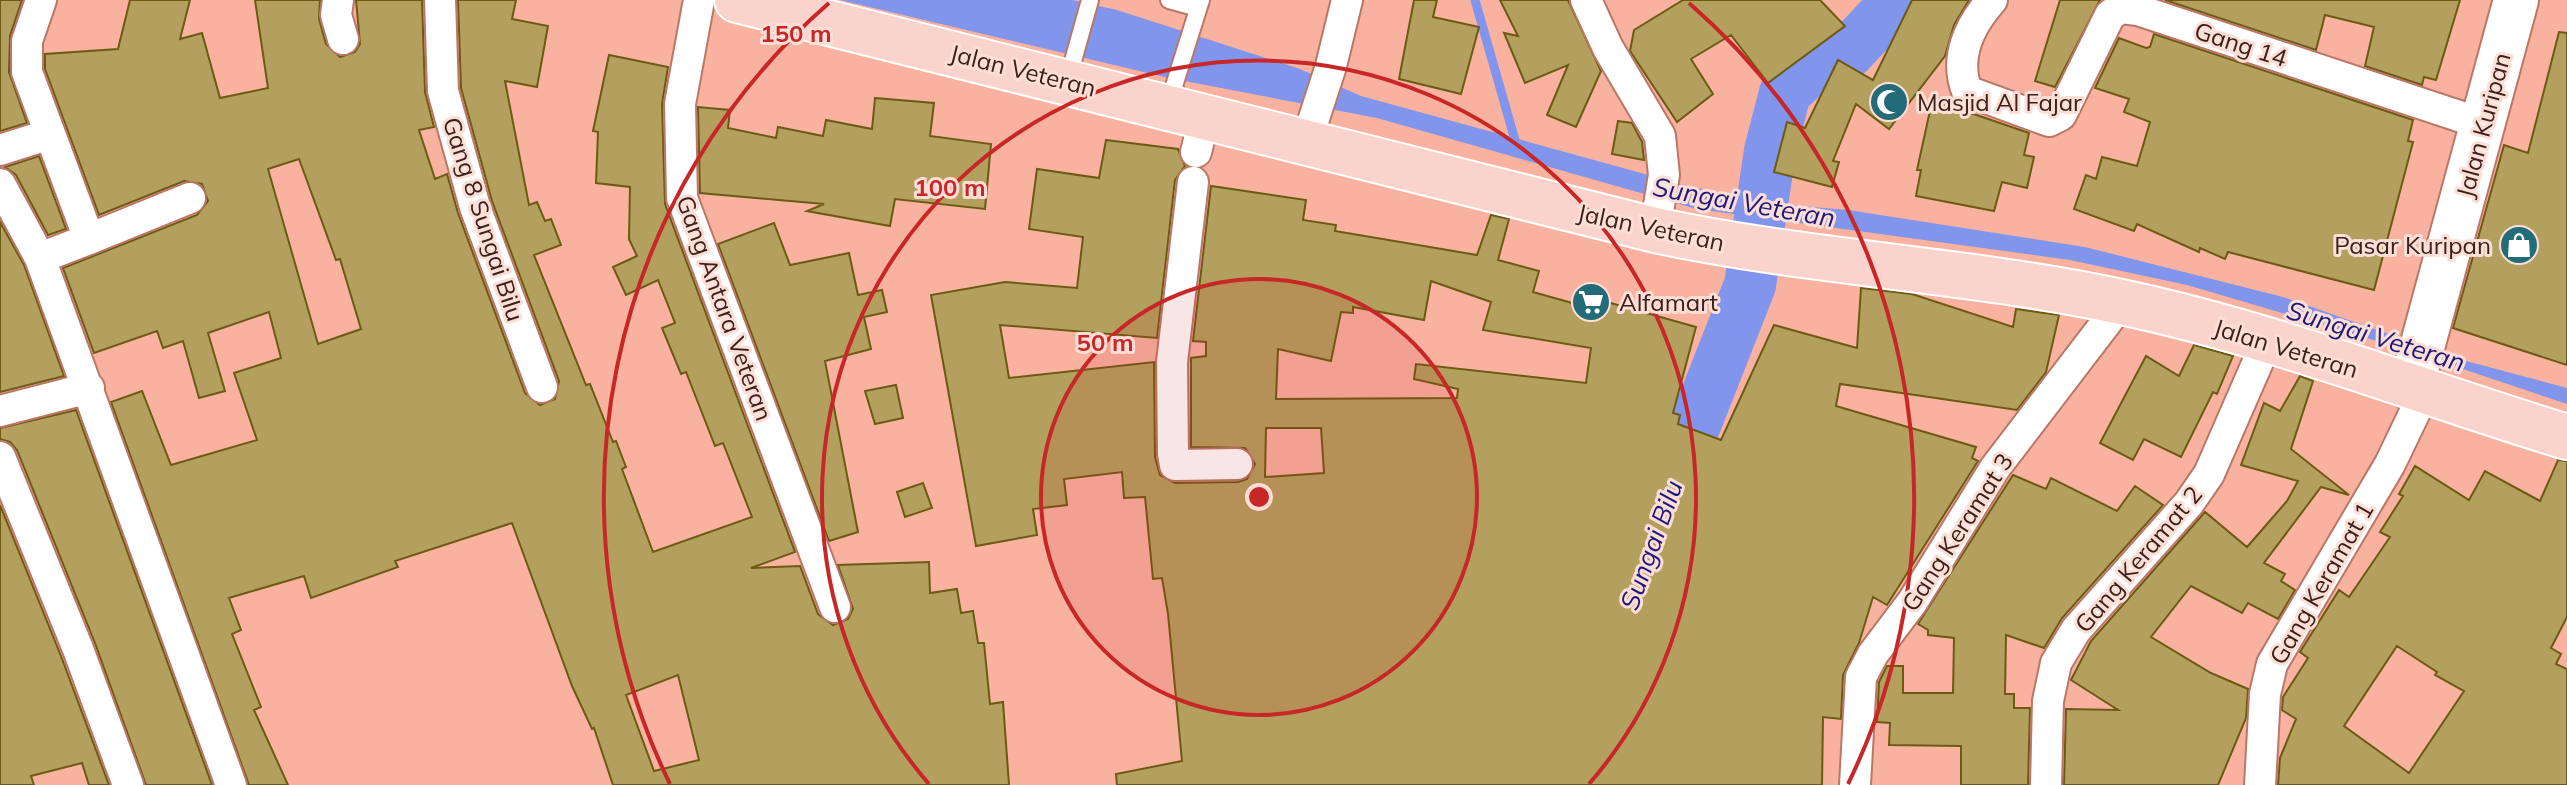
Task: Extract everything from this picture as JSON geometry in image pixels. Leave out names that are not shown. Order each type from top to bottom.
[{"type":"main road","name":"Jalan Veteran","points":[[737,0],[1072,66],[1190,129],[1311,129],[1657,217],[1725,244],[2122,302],[2417,383],[2567,437]]},
{"type":"main road","name":"Jalan Kuripan","points":[[2417,383],[2516,0]]},
{"type":"street","points":[[41,0],[26,59],[27,72],[89,239]]},
{"type":"street","points":[[338,0],[336,15],[343,39]]},
{"type":"street","name":"Gang 8 Sungai Bilu","points":[[440,0],[443,91],[475,207],[542,387]]},
{"type":"street","name":"Gang Antara Veteran","points":[[699,0],[680,104],[682,198],[835,607]]},
{"type":"street","points":[[1311,129],[1347,0]]},
{"type":"street","points":[[1586,0],[1608,48],[1660,136],[1664,175],[1657,217]]},
{"type":"street","name":"Gang 14","points":[[1992,0],[1960,59],[1967,91],[2049,121],[2061,115],[2110,15],[2121,8],[2153,15],[2483,124]]},
{"type":"street","points":[[1190,129],[1172,362],[1173,454],[1175,465],[1237,464]]},
{"type":"street","points":[[0,150],[50,134]]},
{"type":"street","points":[[0,184],[40,258],[231,785]]},
{"type":"street","points":[[40,258],[190,198]]},
{"type":"street","name":"Gang Keramat 3","points":[[1855,785],[1861,677],[1873,654],[1913,601],[1995,468],[2122,302]]},
{"type":"street","name":"Gang Keramat 2","points":[[2046,785],[2048,701],[2056,663],[2076,630],[2189,503],[2209,474],[2267,341]]},
{"type":"street","name":"Gang Keramat 1","points":[[2260,785],[2265,694],[2272,664],[2390,464],[2417,383]]},
{"type":"street","points":[[0,411],[89,388]]},
{"type":"street","points":[[0,457],[78,649],[128,785]]},
{"type":"lane","points":[[1169,0],[1198,9],[1190,129]]},
{"type":"lane","points":[[1072,66],[1088,6]]},
{"type":"water","name":"Sungai Veteran","points":[[840,0],[1072,0],[1117,10],[1300,69],[1361,96],[1692,187],[1787,205],[1848,210],[2085,247],[2283,297],[2466,361],[2567,388],[2567,404],[2397,347],[2187,285],[2070,260],[1697,209],[1377,118],[1169,78]]},
{"type":"building","points":[[0,0],[22,0],[10,36],[9,72],[27,123],[0,131]]},
{"type":"building","points":[[130,0],[190,0],[180,39],[202,33],[220,98],[268,88],[255,0],[320,0],[319,19],[326,44],[340,57],[355,52],[360,44],[356,0],[422,0],[425,92],[434,127],[419,130],[435,179],[447,174],[458,213],[525,393],[540,405],[555,399],[559,381],[492,201],[461,88],[458,0],[516,0],[512,19],[548,26],[537,87],[505,81],[529,205],[537,202],[545,221],[551,219],[561,245],[534,255],[586,385],[590,384],[613,442],[616,441],[626,467],[622,469],[653,552],[752,517],[723,443],[715,446],[686,372],[681,374],[662,328],[675,323],[658,280],[626,295],[613,267],[637,256],[629,239],[630,187],[596,183],[598,132],[593,131],[609,55],[668,67],[662,104],[665,204],[795,552],[751,568],[800,566],[818,614],[833,625],[848,619],[853,609],[838,565],[929,562],[930,593],[957,589],[961,613],[973,611],[978,643],[984,643],[990,704],[1003,702],[1009,785],[613,785],[594,728],[572,686],[512,523],[395,561],[398,567],[311,598],[304,576],[229,598],[241,630],[232,634],[261,707],[254,710],[288,785],[249,785],[111,402],[142,391],[171,465],[257,440],[234,373],[281,358],[269,312],[208,333],[225,391],[199,398],[183,341],[163,348],[157,331],[94,353],[63,268],[197,215],[208,201],[202,184],[184,181],[99,215],[45,69],[45,54],[118,49]],"holes":[[[299,159],[336,260],[340,259],[361,329],[318,344],[268,169]],[[678,675],[699,760],[654,771],[626,695]]]},
{"type":"building","points":[[1414,0],[1437,0],[1433,17],[1479,27],[1461,94],[1399,79]]},
{"type":"building","points":[[1500,0],[1568,0],[1601,71],[1576,127],[1547,115],[1568,65],[1525,83],[1504,33],[1518,36]]},
{"type":"building","points":[[1683,0],[1820,0],[1845,26],[1768,83],[1731,35],[1691,59],[1713,94],[1677,122],[1630,51],[1634,30]]},
{"type":"building","points":[[1912,0],[1969,0],[1954,25],[1945,56],[1889,129],[1856,104],[1833,161],[1839,162],[1832,187],[1774,172],[1787,122],[1805,128],[1838,60],[1873,80]]},
{"type":"building","points":[[2060,0],[2100,0],[2055,87],[2035,81]]},
{"type":"building","points":[[2165,0],[2460,0],[2436,80],[2424,77],[2422,85],[2365,66],[2374,27],[2325,15],[2316,50]]},
{"type":"building","name":"Pasar Kuripan","points":[[2559,32],[2567,33],[2567,365],[2453,328],[2504,145],[2528,153]]},
{"type":"building","points":[[2154,34],[2413,120],[2408,141],[2413,142],[2374,290],[2228,252],[2225,259],[2200,248],[2199,252],[2137,224],[2134,231],[2074,209],[2086,175],[2096,179],[2102,157],[2137,166],[2150,122],[2124,112],[2129,99],[2095,88],[2119,38],[2146,48],[2150,47]]},
{"type":"building","points":[[1933,97],[1952,101],[1965,111],[2029,133],[2024,155],[2034,157],[2027,188],[2002,182],[1994,211],[1916,196],[1921,170],[1917,170]]},
{"type":"building","points":[[875,98],[934,103],[930,136],[991,144],[985,209],[895,199],[890,226],[807,211],[824,204],[700,193],[698,107],[730,110],[728,128],[776,138],[778,127],[823,136],[826,120],[872,129]]},
{"type":"building","points":[[1618,121],[1632,123],[1642,142],[1644,160],[1612,154]]},
{"type":"building","points":[[1106,140],[1178,149],[1185,166],[1175,180],[1157,338],[1000,325],[1009,378],[1154,362],[1155,457],[1160,475],[1175,483],[1238,482],[1247,479],[1255,464],[1245,448],[1191,447],[1191,358],[1206,356],[1206,342],[1193,341],[1211,186],[1306,200],[1303,220],[1336,225],[1335,231],[1477,255],[1491,215],[1509,219],[1498,260],[1539,271],[1533,292],[1597,310],[1600,300],[1696,327],[1673,413],[1680,415],[1678,424],[1721,440],[1774,325],[1857,348],[1861,288],[1912,294],[2013,327],[2016,309],[2059,315],[2046,372],[2017,410],[1840,384],[1836,406],[1976,447],[1972,458],[1978,461],[1887,605],[1873,597],[1859,643],[1843,675],[1841,719],[1823,717],[1822,785],[1117,785],[1116,774],[1182,761],[1168,614],[1162,578],[1153,579],[1145,497],[1124,498],[1122,472],[1064,479],[1067,505],[1033,509],[1037,535],[976,546],[931,295],[1005,282],[1077,288],[1083,237],[1029,229],[1037,169],[1099,178]],"holes":[[[1431,281],[1491,302],[1483,330],[1591,348],[1586,383],[1416,364],[1414,379],[1458,389],[1457,398],[1276,399],[1278,349],[1331,361],[1341,312],[1353,313],[1353,307],[1424,320]],[[1266,428],[1321,428],[1324,473],[1265,477]]]},
{"type":"building","points":[[39,156],[66,229],[48,235],[16,175],[5,167]]},
{"type":"building","points":[[0,222],[24,265],[64,376],[0,392]]},
{"type":"building","points":[[774,223],[790,265],[849,253],[858,295],[882,290],[887,312],[864,317],[871,349],[825,361],[858,532],[829,541],[718,244]]},
{"type":"building","points":[[2194,345],[2233,356],[2217,394],[2213,392],[2181,457],[2144,439],[2133,460],[2100,443],[2146,356],[2179,376]]},
{"type":"building","points":[[2300,376],[2313,381],[2291,449],[2349,495],[2321,487],[2264,563],[2285,574],[2281,581],[2295,590],[2278,619],[2248,603],[2242,613],[2191,586],[2151,637],[2211,673],[2248,689],[2246,718],[2218,785],[2064,785],[2066,709],[2118,710],[2071,680],[2091,641],[2205,512],[2247,547],[2287,501],[2298,481],[2241,465],[2264,403],[2280,411]]},
{"type":"building","points":[[896,385],[903,418],[875,424],[865,391]]},
{"type":"building","points":[[76,410],[212,785],[146,785],[95,643],[17,450],[10,442],[0,439],[0,428]]},
{"type":"building","points":[[2558,460],[2567,461],[2567,617],[2551,648],[2561,654],[2556,664],[2567,669],[2567,785],[2278,785],[2280,758],[2296,719],[2282,710],[2283,697],[2308,658],[2300,652],[2339,590],[2349,597],[2390,537],[2380,532],[2403,496],[2399,494],[2415,466],[2469,500],[2485,471],[2540,501]],"holes":[[[2397,646],[2437,672],[2435,675],[2464,691],[2409,773],[2344,726]]]},
{"type":"building","points":[[2013,475],[2046,489],[2051,478],[2117,511],[2135,486],[2163,505],[2062,618],[2044,648],[2006,635],[2005,694],[2014,694],[2014,708],[2030,708],[2028,785],[1961,785],[1961,746],[1889,745],[1890,723],[1877,722],[1879,682],[1887,666],[1903,666],[1903,693],[1953,693],[1954,638],[1928,635],[1928,630],[1918,624]]},
{"type":"building","points":[[923,483],[932,508],[905,517],[897,492]]},
{"type":"building","points":[[0,505],[109,785],[89,785],[82,763],[31,776],[34,785],[0,785]]},
{"type":"waterway","points":[[1475,0],[1517,147]]},
{"type":"waterway","name":"Sungai Bilu","points":[[1671,498],[1691,435],[1750,285],[1770,151],[1785,93],[1808,71],[1848,53],[1898,0]]},
{"type":"place","name":"Masjid Al Fajar","points":[[1889,102]]},
{"type":"place","name":"Pasar Kuripan","points":[[2519,245]]},
{"type":"place","name":"Alfamart","points":[[1591,302]]}]
